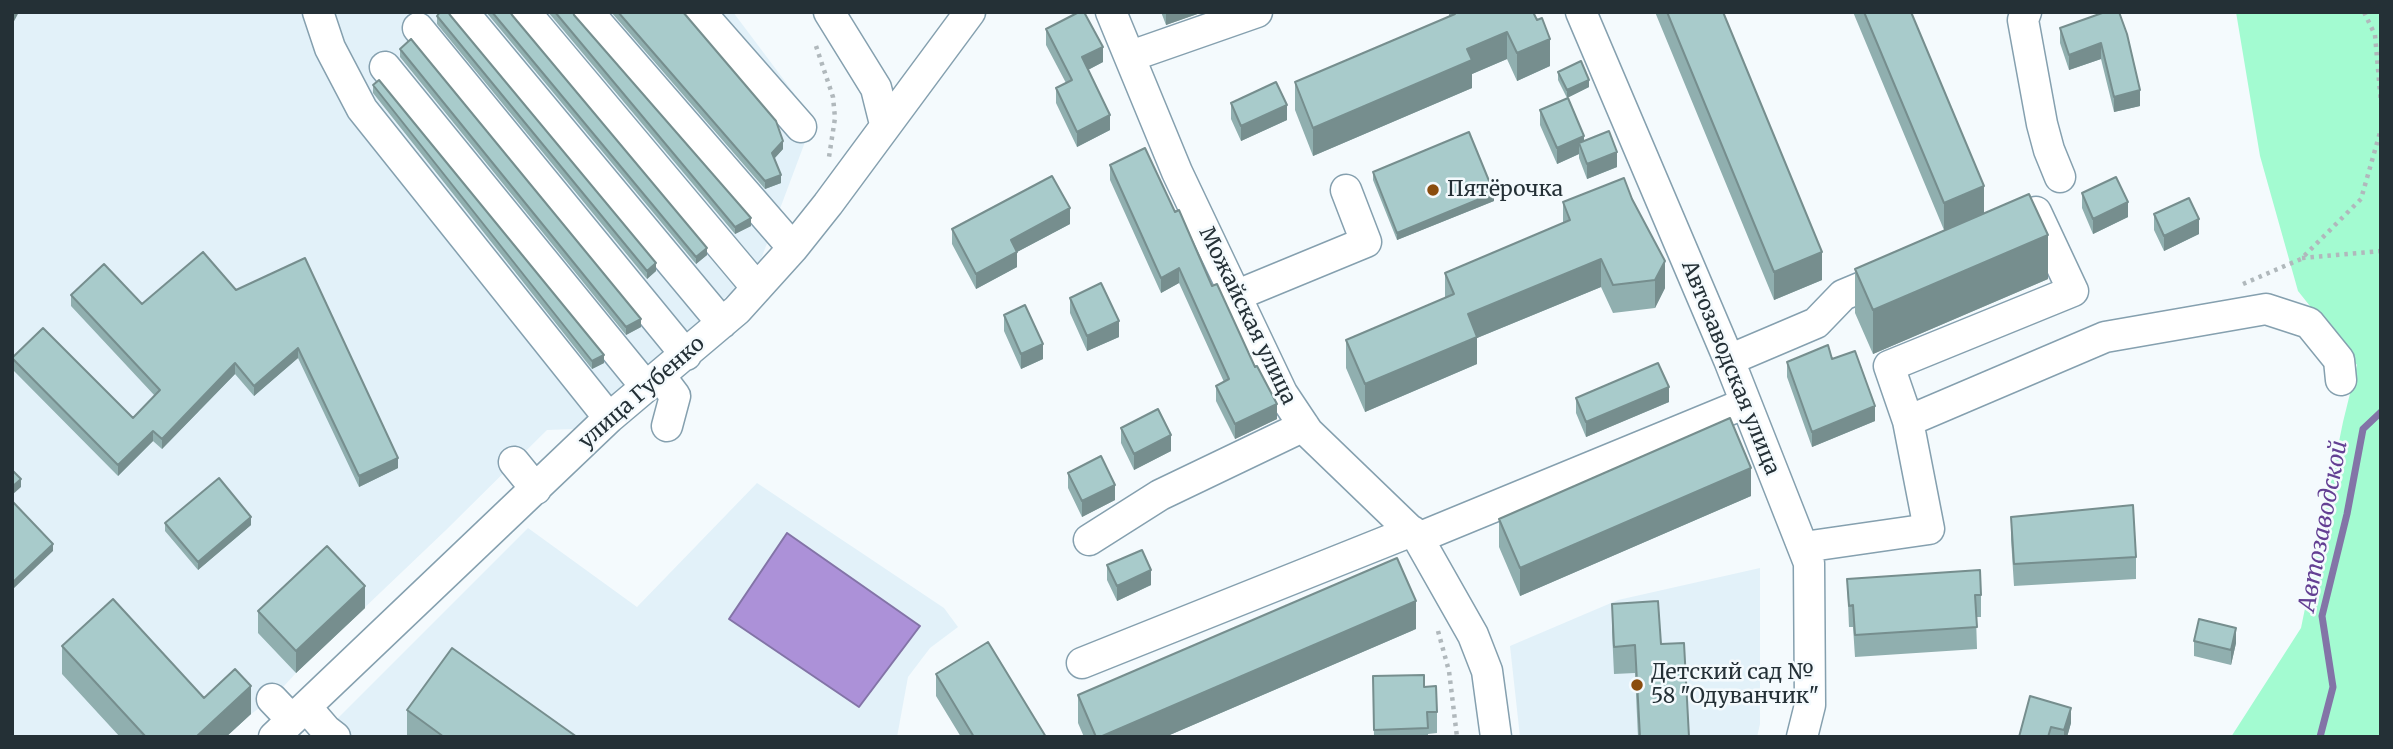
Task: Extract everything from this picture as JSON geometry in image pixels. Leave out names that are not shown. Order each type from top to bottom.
[{"type":"street","points":[[318,12],[330,48],[362,109],[609,418]]},
{"type":"street","points":[[463,12],[722,323]]},
{"type":"street","points":[[525,12],[757,288]]},
{"type":"street","points":[[588,12],[793,248]]},
{"type":"street","points":[[700,12],[801,127]]},
{"type":"street","name":"улица Губенко","points":[[286,716],[536,489],[609,418],[686,355],[757,288],[828,204],[840,165],[885,124],[970,12]]},
{"type":"street","name":"Можайская улица","points":[[1111,12],[1177,172],[1245,299],[1282,393],[1304,426],[1331,457],[1415,534],[1473,635],[1487,671],[1496,737]]},
{"type":"street","points":[[1131,56],[1257,12]]},
{"type":"street","name":"Автозаводская улица","points":[[1581,12],[1729,360],[1809,563],[1811,705],[1802,737]]},
{"type":"street","points":[[2026,12],[2023,20],[2042,124],[2060,177]]},
{"type":"street","points":[[821,24],[876,88],[885,124]]},
{"type":"street","points":[[418,29],[686,355]]},
{"type":"street","points":[[385,67],[653,382],[675,396],[667,426]]},
{"type":"street","points":[[1245,299],[1367,242],[1346,190]]},
{"type":"street","points":[[1804,547],[1928,529],[1908,421],[1889,366],[2073,291],[2036,212],[1998,229]]},
{"type":"street","points":[[1729,360],[1816,323],[1843,295],[1920,262]]},
{"type":"street","points":[[1245,299],[1337,270]]},
{"type":"street","points":[[1908,421],[2105,337],[2266,309],[2309,323],[2339,360],[2341,380]]},
{"type":"street","points":[[1082,663],[1746,403]]},
{"type":"street","points":[[1089,540],[1160,495],[1304,426]]},
{"type":"street","points":[[514,462],[536,489]]},
{"type":"street","points":[[286,716],[326,730],[335,737]]},
{"type":"path","points":[[2364,12],[2375,35],[2381,103]]},
{"type":"path","points":[[821,24],[833,97],[840,165],[819,195],[828,204]]},
{"type":"path","points":[[801,127],[840,165]]},
{"type":"path","points":[[2301,258],[2361,199],[2381,129]]},
{"type":"path","points":[[2241,285],[2301,258],[2381,251]]},
{"type":"path","points":[[1436,620],[1449,671],[1457,737]]},
{"type":"shaded area","points":[[12,12],[733,12],[805,108],[805,142],[757,270],[574,429],[547,430],[272,699],[226,737],[12,737]]},
{"type":"shaded area","points":[[757,483],[944,608],[958,627],[930,648],[908,677],[897,737],[319,737],[528,528],[637,607]]},
{"type":"shaded area","points":[[787,533],[920,626],[859,707],[729,619]]},
{"type":"shaded area","name":"Детский сад № 58 \"Одуванчик\"","points":[[1760,568],[1760,724],[1757,737],[1520,737],[1510,646],[1618,600]]},
{"type":"green space","points":[[2236,12],[2381,12],[2381,737],[2231,737],[2301,628],[2357,365],[2298,291],[2260,156]]},
{"type":"building","points":[[440,12],[448,12],[656,263],[647,271],[437,16]]},
{"type":"building","points":[[492,12],[510,12],[707,248],[696,257]]},
{"type":"building","points":[[555,12],[573,12],[751,218],[735,227]]},
{"type":"building","points":[[618,12],[683,12],[776,121],[783,141],[772,153],[781,175],[765,181]]},
{"type":"building","points":[[1084,12],[1103,47],[1082,57],[1110,115],[1077,132],[1056,88],[1072,80],[1046,29]]},
{"type":"building","points":[[1454,12],[1533,12],[1537,20],[1542,18],[1550,39],[1517,53],[1507,32],[1467,49],[1472,60],[1313,128],[1295,82],[1455,14]]},
{"type":"building","points":[[1667,12],[1723,12],[1822,252],[1774,272]]},
{"type":"building","points":[[1864,12],[1911,12],[1984,186],[1944,203]]},
{"type":"building","points":[[2105,12],[2119,12],[2140,90],[2114,97],[2101,43],[2069,55],[2060,28]]},
{"type":"building","points":[[411,39],[641,319],[626,327],[400,49]]},
{"type":"building","points":[[1581,61],[1589,80],[1567,90],[1558,72]]},
{"type":"building","points":[[379,80],[604,355],[592,361],[373,85]]},
{"type":"building","points":[[1276,82],[1287,105],[1241,126],[1231,103]]},
{"type":"building","points":[[1568,98],[1584,136],[1557,148],[1540,110]]},
{"type":"building","points":[[1609,131],[1617,152],[1587,164],[1579,143]]},
{"type":"building","name":"Пятёрочка","points":[[1469,132],[1494,193],[1397,233],[1373,172]]},
{"type":"building","points":[[1145,148],[1175,212],[1179,210],[1212,286],[1217,284],[1255,367],[1257,366],[1277,404],[1235,424],[1216,386],[1229,379],[1179,268],[1161,278],[1110,165]]},
{"type":"building","points":[[1052,176],[1070,208],[1011,240],[1017,252],[976,274],[952,229]]},
{"type":"building","points":[[2116,177],[2128,202],[2093,219],[2082,193]]},
{"type":"building","points":[[1624,178],[1632,199],[1665,261],[1655,280],[1613,285],[1601,259],[1468,314],[1477,337],[1365,384],[1346,340],[1454,294],[1445,273],[1570,220],[1563,202]]},
{"type":"building","points":[[2029,194],[2048,235],[1873,310],[1855,269]]},
{"type":"building","points":[[2189,198],[2199,219],[2164,236],[2154,214]]},
{"type":"building","points":[[203,252],[236,290],[305,258],[398,458],[359,476],[298,348],[254,386],[235,363],[162,439],[153,431],[118,465],[12,358],[43,328],[133,418],[160,390],[71,295],[104,264],[142,304]]},
{"type":"building","points":[[1101,283],[1119,321],[1087,336],[1070,298]]},
{"type":"building","points":[[1025,305],[1043,344],[1021,354],[1004,315]]},
{"type":"building","points":[[1828,345],[1832,359],[1855,351],[1875,406],[1812,432],[1787,362]]},
{"type":"building","points":[[1658,363],[1669,387],[1586,422],[1576,398]]},
{"type":"building","points":[[1158,409],[1171,435],[1134,454],[1121,428]]},
{"type":"building","points":[[1730,418],[1751,468],[1520,568],[1499,519]]},
{"type":"building","points":[[1101,456],[1115,485],[1082,501],[1068,473]]},
{"type":"building","points":[[12,470],[21,479],[12,487]]},
{"type":"building","points":[[219,478],[251,517],[198,562],[165,523]]},
{"type":"building","points":[[12,501],[53,544],[12,583]]},
{"type":"building","points":[[2133,505],[2136,557],[2014,564],[2011,517]]},
{"type":"building","points":[[327,546],[365,586],[296,651],[258,611]]},
{"type":"building","points":[[1142,550],[1151,570],[1117,586],[1107,565]]},
{"type":"building","points":[[1397,558],[1416,601],[1096,737],[1078,695]]},
{"type":"building","points":[[1980,570],[1981,595],[1975,595],[1977,627],[1855,635],[1853,605],[1849,606],[1847,579]]},
{"type":"building","points":[[113,599],[204,698],[235,669],[251,686],[196,737],[146,737],[62,646]]},
{"type":"building","points":[[1658,601],[1661,644],[1684,643],[1689,737],[1640,737],[1635,645],[1614,647],[1612,604]]},
{"type":"building","points":[[2199,619],[2236,628],[2231,650],[2194,641]]},
{"type":"building","points":[[988,642],[1046,737],[974,737],[936,674]]},
{"type":"building","points":[[452,648],[577,737],[444,737],[407,710]]},
{"type":"building","points":[[1424,675],[1424,687],[1436,686],[1437,712],[1427,712],[1428,728],[1374,730],[1373,676]]},
{"type":"building","points":[[2030,696],[2071,708],[2064,730],[2051,727],[2048,737],[2019,737]]},
{"type":"waterway","name":"Автозаводской","points":[[2320,737],[2333,687],[2322,616],[2347,514],[2363,429],[2381,412]]},
{"type":"place","name":"Пятёрочка","points":[[1433,190]]},
{"type":"place","name":"Детский сад № 58 \"Одуванчик\"","points":[[1637,685]]}]
